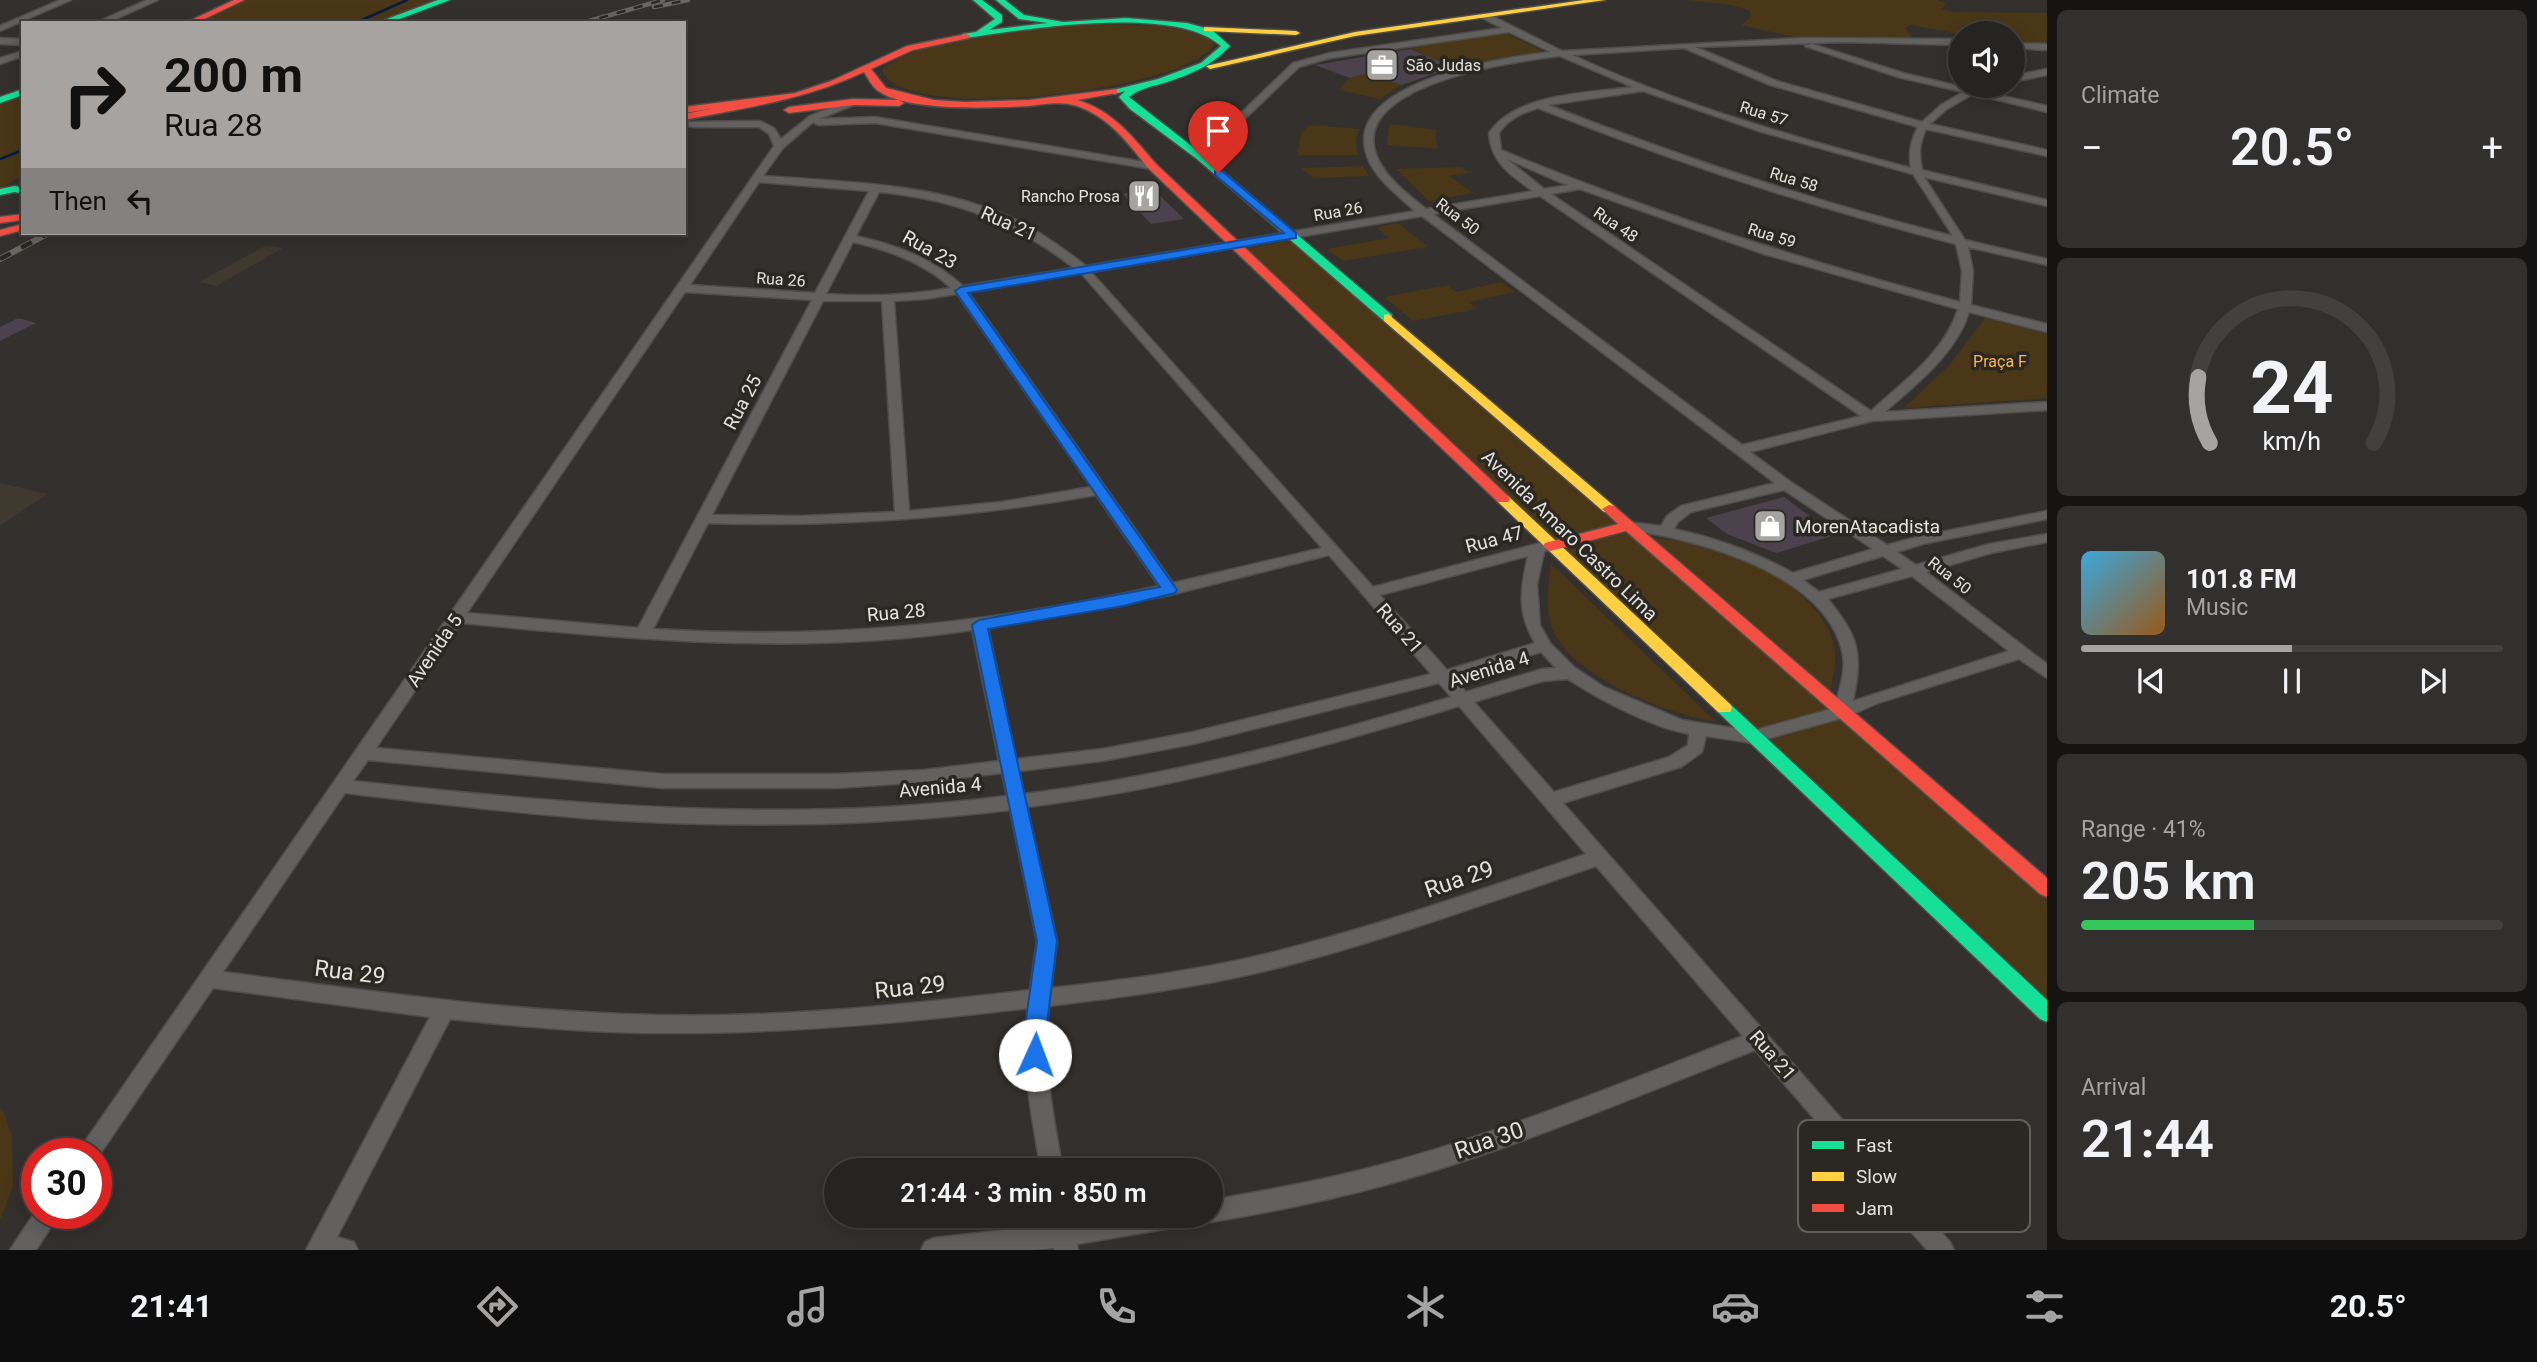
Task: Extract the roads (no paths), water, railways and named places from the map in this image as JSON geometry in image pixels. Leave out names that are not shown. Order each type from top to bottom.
[{"type":"main road","points":[[193,21],[240,0]]},
{"type":"main road","points":[[386,21],[446,0]]},
{"type":"main road","points":[[977,0],[998,15],[999,20],[980,32]]},
{"type":"main road","points":[[1000,0],[1022,17],[1059,22]]},
{"type":"main road","points":[[686,119],[748,107],[813,90],[907,49],[980,32],[1059,22],[1139,20],[1253,33],[1307,33],[1550,0]]},
{"type":"main road","points":[[686,119],[853,102],[985,104],[1061,99],[1136,87],[1272,48],[1326,38],[1601,0]]},
{"type":"main road","points":[[1202,28],[1220,36],[1226,46],[1223,52],[1202,68]]},
{"type":"main road","points":[[866,69],[870,84],[878,90],[927,103]]},
{"type":"main road","points":[[1136,87],[1124,97],[1142,115]]},
{"type":"main road","points":[[0,100],[21,93]]},
{"type":"main road","name":"Avenida Amaro Castro Lima","points":[[1061,99],[1094,106],[1111,119],[1152,166],[1543,547],[1752,737],[2047,1013]]},
{"type":"main road","points":[[1111,119],[1142,115]]},
{"type":"main road","name":"Avenida Amaro Castro Lima","points":[[1142,115],[1200,157],[1293,235],[2047,889]]},
{"type":"main road","points":[[0,198],[15,193],[16,181],[21,176]]},
{"type":"main road","points":[[0,213],[21,210]]},
{"type":"main road","points":[[0,220],[17,226]]},
{"type":"main road","name":"Rua 47","points":[[1543,547],[1628,526]]},
{"type":"street","points":[[0,29],[67,0]]},
{"type":"street","points":[[104,21],[154,0]]},
{"type":"street","name":"Rua 57","points":[[1485,16],[1643,88],[1767,131],[1917,173],[2047,203]]},
{"type":"street","points":[[1200,157],[1296,65],[1311,60],[1511,29]]},
{"type":"street","points":[[0,41],[21,42]]},
{"type":"street","points":[[1797,41],[1846,59],[1948,86]]},
{"type":"street","name":"Rua 50","points":[[1948,42],[1797,41],[1683,45],[1564,54],[1498,64],[1438,78],[1402,96],[1387,107],[1369,135],[1371,151],[1389,182],[1422,211],[1786,485],[1914,570],[2047,671]]},
{"type":"street","points":[[1683,45],[1777,83],[1924,125],[2047,153]]},
{"type":"street","points":[[2025,46],[2047,47]]},
{"type":"street","points":[[0,61],[21,54]]},
{"type":"street","points":[[2025,76],[2047,72]]},
{"type":"street","points":[[1496,151],[1494,133],[1504,119],[1539,105],[1643,88]]},
{"type":"street","points":[[1872,417],[1936,356],[1955,331],[1965,306],[1966,264],[1961,241],[1917,173],[1915,148],[1924,125],[1943,106],[1958,98]]},
{"type":"street","points":[[1997,98],[2047,109]]},
{"type":"street","name":"Avenida 5","points":[[98,1138],[779,146],[799,125],[853,102]]},
{"type":"street","name":"Rua 58","points":[[1539,105],[1617,137],[1749,182],[2047,262]]},
{"type":"street","points":[[686,119],[760,124],[769,127],[779,146]]},
{"type":"street","points":[[799,125],[839,120],[875,120],[1152,166]]},
{"type":"street","name":"Rua 59","points":[[1496,151],[1582,186],[1750,244],[2047,328]]},
{"type":"street","name":"Rua 48","points":[[1496,151],[1510,169],[1542,193],[1872,417]]},
{"type":"street","name":"Rua 21","points":[[757,179],[876,188],[950,200],[1007,218],[1047,240],[1083,269],[1463,699],[1829,1120]]},
{"type":"street","name":"Rua 26","points":[[682,288],[819,298],[888,298],[961,291],[1582,186]]},
{"type":"street","name":"Rua 25","points":[[642,635],[876,188]]},
{"type":"street","name":"Rua 23","points":[[850,238],[895,250],[916,259],[937,270],[961,291],[1170,590]]},
{"type":"street","points":[[888,298],[902,517]]},
{"type":"street","points":[[1740,450],[1872,417],[2047,406]]},
{"type":"street","points":[[1666,530],[1672,519],[1686,509],[1786,485]]},
{"type":"street","points":[[702,519],[749,521],[902,517],[1000,507],[1100,490]]},
{"type":"street","points":[[1790,579],[1921,540],[2047,515]]},
{"type":"street","points":[[1628,526],[1666,530],[1739,553],[1790,579],[1815,598],[1829,611],[1844,632],[1851,653],[1852,672],[1843,712]]},
{"type":"street","points":[[1815,598],[1989,549],[2047,538]]},
{"type":"street","points":[[1543,547],[1529,584],[1532,625],[1544,646],[1571,673],[1598,691],[1679,726],[1752,737],[1843,712],[1872,699],[2021,653]]},
{"type":"street","name":"Rua 47","points":[[1370,593],[1543,547]]},
{"type":"street","name":"Rua 28","points":[[456,617],[642,635],[733,639],[835,638],[979,625],[1123,601],[1332,550]]},
{"type":"street","points":[[979,625],[1047,941],[1035,1033],[1036,1077],[1050,1158]]},
{"type":"street","name":"Avenida 4","points":[[363,753],[568,774],[713,782],[836,781],[1010,767],[1102,755],[1193,738],[1443,677],[1544,646]]},
{"type":"street","name":"Avenida 4","points":[[340,786],[551,808],[650,815],[834,816],[927,810],[1114,788],[1210,769],[1542,675],[1571,673]]},
{"type":"street","points":[[1550,800],[1675,762],[1696,748],[1698,730]]},
{"type":"street","name":"Rua 29","points":[[208,979],[445,1009],[576,1022],[706,1024],[867,1016],[1040,998],[1189,977],[1300,954],[1432,914],[1600,857]]},
{"type":"street","points":[[346,1250],[319,1249],[445,1009]]},
{"type":"street","name":"Rua 30","points":[[1223,1209],[1264,1202],[1413,1166],[1573,1111],[1759,1039]]},
{"type":"street","points":[[933,1250],[1101,1228]]},
{"type":"street","points":[[22,1250],[37,1229]]},
{"type":"street","name":"Rua 21","points":[[1926,1232],[1942,1250]]},
{"type":"waterway","points":[[360,21],[407,0]]},
{"type":"waterway","points":[[0,159],[21,151]]},
{"type":"railway","points":[[589,21],[663,0]]},
{"type":"railway","points":[[654,7],[688,0]]},
{"type":"railway","points":[[0,259],[45,235]]},
{"type":"place","name":"São Judas","points":[[1382,65]]},
{"type":"place","name":"Rancho Prosa","points":[[1144,196]]},
{"type":"place","name":"MorenAtacadista","points":[[1770,526]]},
{"type":"park label","name":"Praça F","points":[[2000,361]]}]
